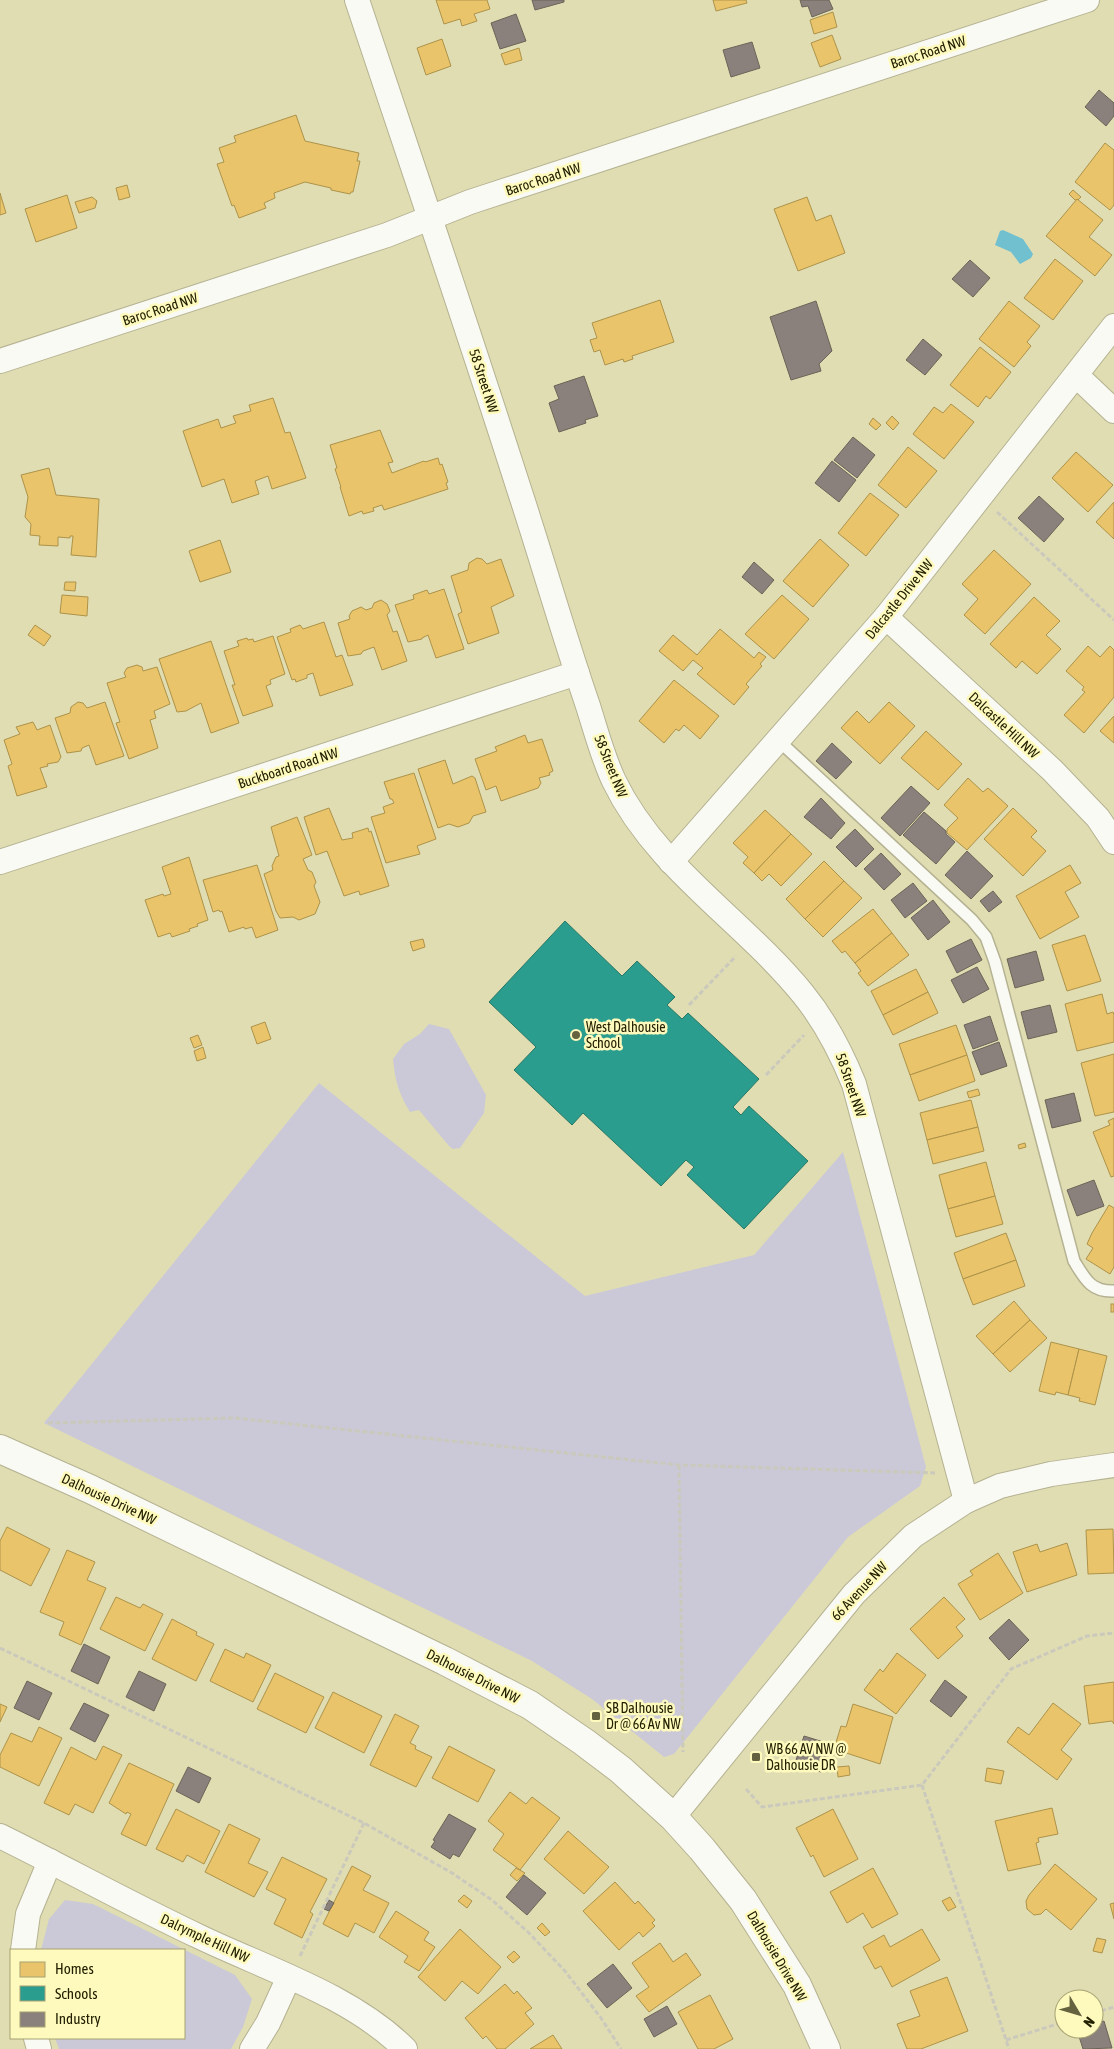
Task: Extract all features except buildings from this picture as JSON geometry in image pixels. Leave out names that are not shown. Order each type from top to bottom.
[{"type":"street","name":"58 Street NW","points":[[357,0],[518,485],[577,674],[613,778],[646,833],[671,862],[803,994],[826,1026],[841,1053],[854,1084],[966,1501]]},
{"type":"street","name":"Baroc Road NW","points":[[0,361],[387,235],[430,217],[1087,0]]},
{"type":"street","name":"Dalcastle Drive NW","points":[[671,862],[886,617],[1114,326]]},
{"type":"street","points":[[1076,375],[1114,411]]},
{"type":"street","name":"Dalcastle Hill NW","points":[[886,617],[1052,770],[1098,818],[1114,842]]},
{"type":"street","name":"Buckboard Road NW","points":[[0,862],[577,674]]},
{"type":"street","name":"Dalhousie Drive NW","points":[[0,1449],[182,1533],[445,1661],[530,1706],[584,1742],[621,1770],[673,1817],[743,1900],[797,1985],[826,2049]]},
{"type":"street","name":"66 Avenue NW","points":[[673,1817],[854,1594],[913,1536],[966,1501],[1000,1486],[1051,1474],[1114,1465]]},
{"type":"street","name":"Dalrymple Hill NW","points":[[0,1836],[200,1937],[289,1977],[355,2011],[389,2033],[405,2049]]},
{"type":"street","points":[[23,1949],[28,1914],[50,1861]]},
{"type":"street","points":[[252,2049],[268,2023],[289,1977]]},
{"type":"lane","points":[[778,740],[972,920],[986,937],[998,971],[1074,1261],[1088,1284],[1106,1292],[1114,1291]]},
{"type":"path","points":[[995,510],[1114,620]]},
{"type":"path","points":[[689,1005],[739,954]]},
{"type":"path","points":[[766,1075],[808,1031]]},
{"type":"path","points":[[48,1423],[235,1418],[679,1465],[938,1474]]},
{"type":"path","points":[[679,1465],[683,1752]]},
{"type":"path","points":[[746,1789],[762,1807],[922,1785],[1011,1669],[1087,1636],[1114,1633]]},
{"type":"path","points":[[0,1648],[364,1823],[452,1873],[492,1900],[528,1932],[565,1970],[601,2018],[621,2049]]},
{"type":"path","points":[[922,1785],[1009,2049]]},
{"type":"path","points":[[289,1977],[364,1823]]},
{"type":"path","points":[[1006,2040],[1054,2025]]},
{"type":"shaded area","points":[[429,1024],[449,1029],[486,1095],[484,1113],[460,1148],[453,1149],[449,1146],[419,1110],[410,1112],[396,1081],[393,1059],[404,1044],[420,1034]]},
{"type":"shaded area","points":[[319,1083],[585,1296],[754,1255],[843,1152],[926,1467],[920,1486],[848,1537],[674,1754],[664,1757],[592,1699],[532,1661],[44,1423]]},
{"type":"shaded area","points":[[65,1900],[93,1904],[183,1949],[41,1949],[49,1919]]},
{"type":"shaded area","points":[[185,1950],[235,1975],[252,1999],[243,2027],[231,2049],[59,2049],[55,2039],[185,2039]]},
{"type":"water","points":[[1003,230],[1023,239],[1033,254],[1031,258],[1020,264],[1011,252],[995,245],[1000,231]]},
{"type":"place","name":"West Dalhousie School","points":[[576,1035]]},
{"type":"place","name":"SB Dalhousie Dr @ 66 Av NW","points":[[596,1716]]},
{"type":"place","name":"WB 66 AV NW @ Dalhousie DR","points":[[756,1757]]}]
